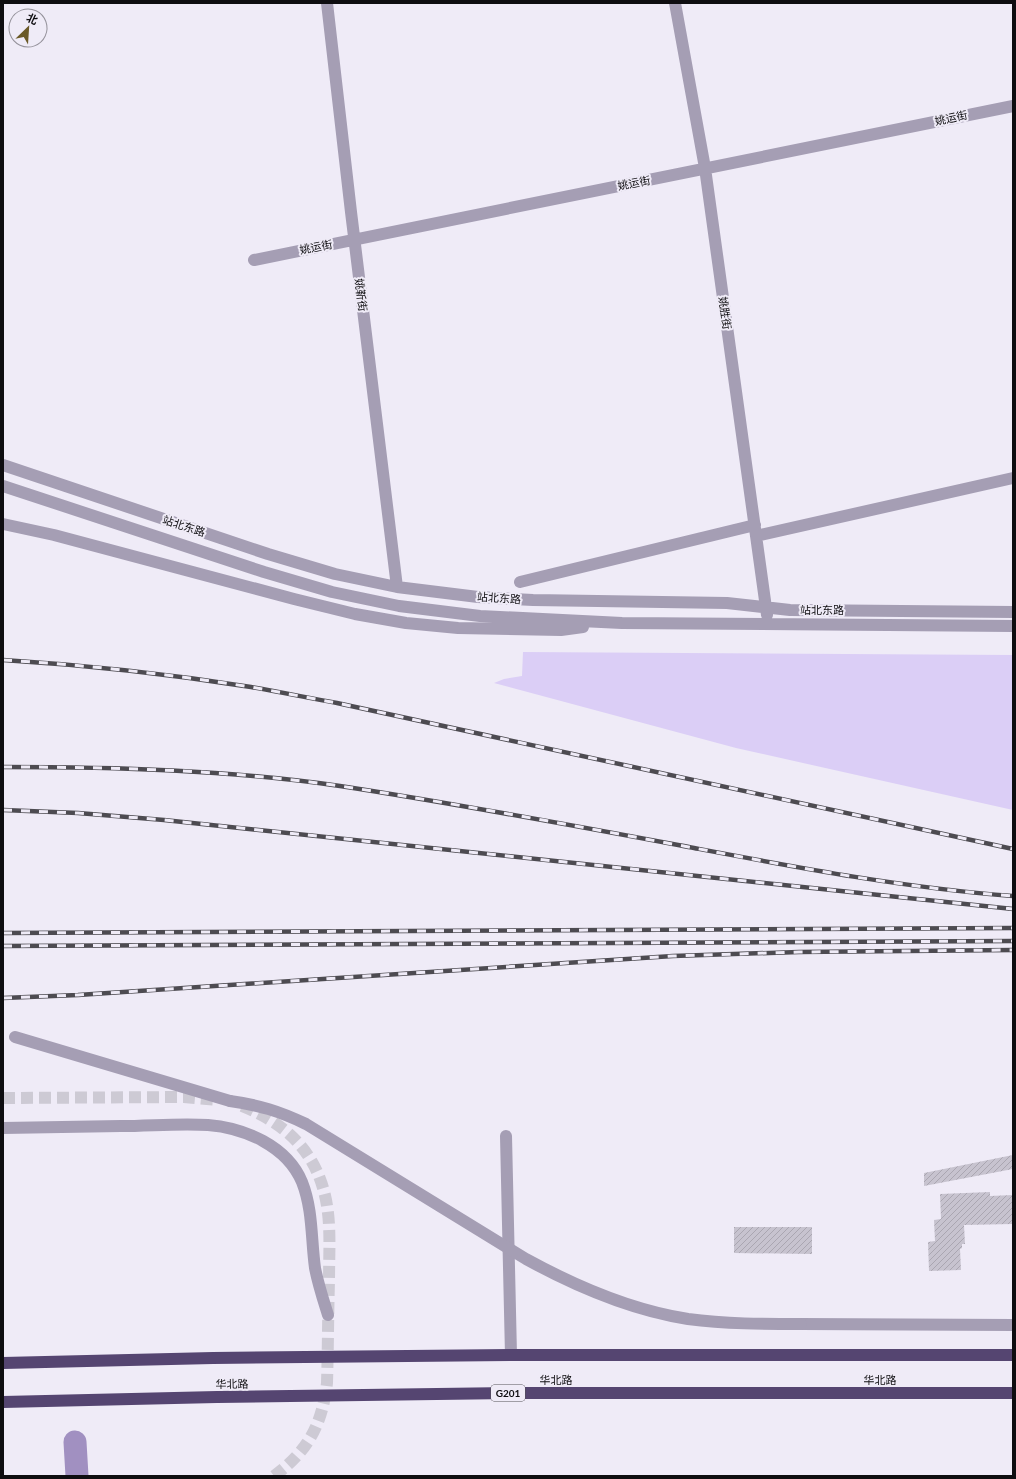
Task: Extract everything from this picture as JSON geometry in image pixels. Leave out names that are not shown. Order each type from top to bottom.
[{"type":"highway","points":[[3,1363],[206,1358],[511,1355],[1013,1355]]},
{"type":"highway","name":"华北路","points":[[3,1402],[217,1397],[513,1393],[1013,1393]]},
{"type":"street","name":"姚靳街","points":[[327,3],[354,240],[397,587]]},
{"type":"street","name":"姚胜街","points":[[675,3],[705,168],[769,624]]},
{"type":"street","name":"姚运街","points":[[254,260],[1013,106]]},
{"type":"street","name":"站北东路","points":[[3,465],[268,554],[335,574],[397,587],[486,598],[556,601],[726,603],[790,610],[1013,612]]},
{"type":"street","points":[[520,582],[755,530],[1013,478]]},
{"type":"street","name":"站北东路","points":[[3,486],[219,558],[332,592],[399,606],[480,616],[622,623],[1013,626]]},
{"type":"street","points":[[3,524],[54,535],[294,599],[355,614],[392,620],[458,628],[561,630],[622,623]]},
{"type":"street","points":[[14,1037],[230,1101],[257,1105],[283,1113],[306,1124],[549,1272],[598,1295],[658,1313],[688,1319],[744,1324],[1013,1325]]},
{"type":"street","points":[[3,1128],[209,1125],[246,1133],[262,1140],[279,1152],[292,1165],[302,1181],[312,1224],[319,1287],[328,1315]]},
{"type":"street","points":[[506,1136],[511,1355]]},
{"type":"shaded area","points":[[523,652],[1013,655],[1013,810],[736,748],[494,683],[504,679],[522,676]]},
{"type":"building","points":[[1013,1155],[1013,1169],[924,1186],[924,1173]]},
{"type":"building","points":[[990,1192],[990,1196],[1013,1195],[1013,1224],[964,1225],[965,1244],[962,1244],[962,1248],[960,1249],[961,1270],[929,1271],[928,1242],[935,1241],[934,1220],[941,1219],[940,1194]]},
{"type":"building","points":[[734,1227],[812,1227],[812,1254],[734,1253]]},
{"type":"waterway","points":[[75,1442],[77,1476]]},
{"type":"tunnel","points":[[3,1098],[184,1097],[218,1100]]},
{"type":"tunnel","points":[[242,1106],[278,1125],[305,1151],[315,1167],[322,1184],[327,1204],[329,1225],[327,1383],[325,1398],[317,1424],[304,1447],[286,1467],[274,1476]]},
{"type":"railway","points":[[3,660],[127,670],[220,682],[273,691],[337,703],[1013,849]]},
{"type":"railway","points":[[3,767],[172,770],[256,776],[340,786],[562,823],[773,863],[893,883],[1013,896]]},
{"type":"railway","points":[[3,810],[78,813],[164,820],[1013,909]]},
{"type":"railway","points":[[3,933],[1013,928]]},
{"type":"railway","points":[[3,946],[1013,941]]},
{"type":"railway","points":[[3,998],[78,995],[673,956],[799,952],[1013,950]]}]
